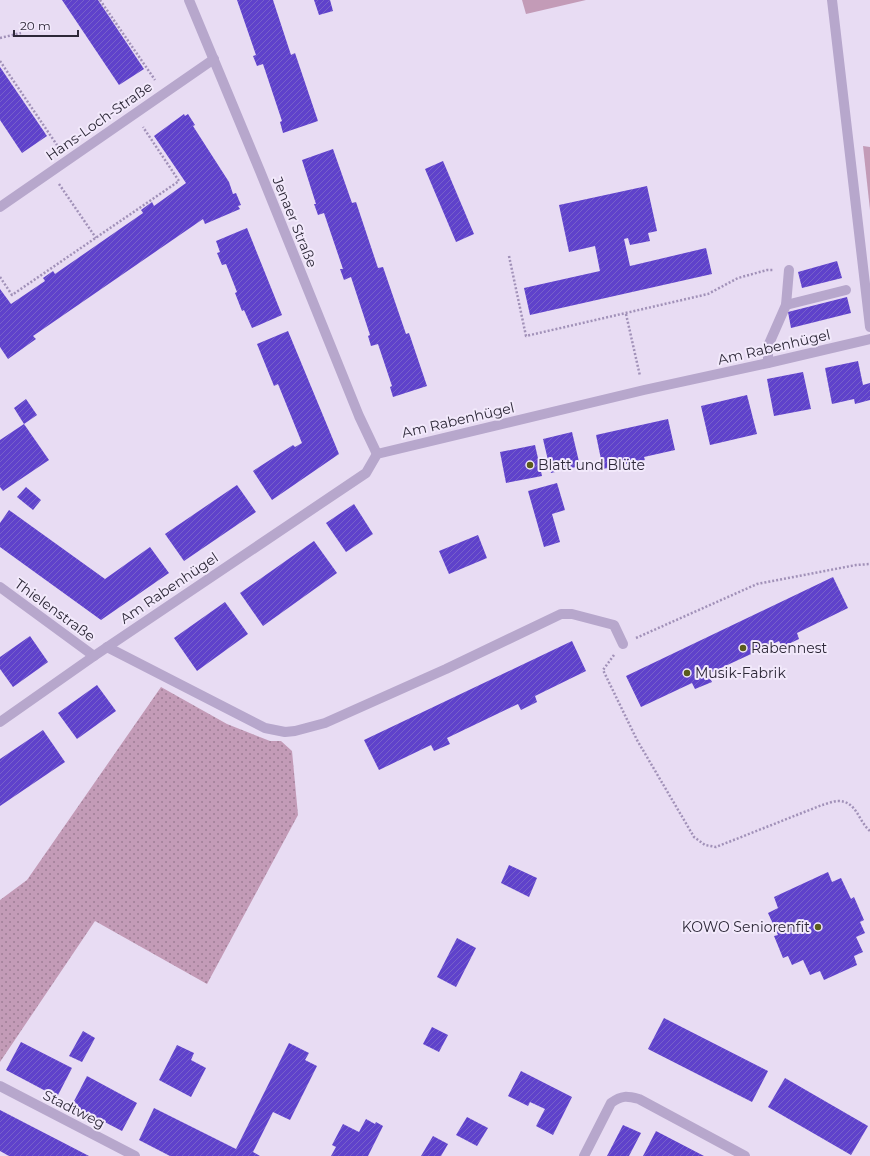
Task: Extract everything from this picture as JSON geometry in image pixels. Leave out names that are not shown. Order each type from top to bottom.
[{"type":"street","name":"Jenaer Straße","points":[[189,0],[359,416],[377,454]]},
{"type":"street","points":[[832,0],[870,326]]},
{"type":"street","name":"Hans-Loch-Straße","points":[[0,207],[214,59]]},
{"type":"street","points":[[768,363],[768,346],[786,305],[789,270]]},
{"type":"street","points":[[786,305],[846,290]]},
{"type":"street","name":"Am Rabenhügel","points":[[0,722],[94,656],[366,472],[377,454],[644,390],[870,339]]},
{"type":"street","name":"Thielenstraße","points":[[0,587],[94,656]]},
{"type":"street","points":[[108,647],[265,728],[284,732],[295,731],[325,723],[562,614],[572,614],[614,625],[623,644]]},
{"type":"street","name":"Stadtweg","points":[[0,1086],[135,1156]]},
{"type":"street","points":[[584,1156],[611,1103],[619,1097],[629,1096],[746,1156]]},
{"type":"path","points":[[100,0],[156,81]]},
{"type":"path","points":[[0,38],[21,33]]},
{"type":"path","points":[[0,61],[59,148]]},
{"type":"path","points":[[0,277],[12,295],[179,181],[144,129]]},
{"type":"path","points":[[68,198],[96,238]]},
{"type":"path","points":[[509,256],[526,336],[708,294],[738,278],[767,270],[789,270]]},
{"type":"path","points":[[626,314],[640,375]]},
{"type":"path","points":[[870,564],[856,564],[757,584],[623,644],[603,670],[637,740],[694,837],[705,846],[716,847],[822,805],[838,801],[851,805],[860,820],[870,831]]},
{"type":"shaded area","points":[[522,0],[586,0],[526,14]]},
{"type":"shaded area","points":[[863,146],[870,147],[870,210]]},
{"type":"shaded area","points":[[161,687],[227,724],[270,741],[281,741],[292,751],[298,815],[207,984],[95,921],[0,1062],[0,900],[27,880]]},
{"type":"building","points":[[62,0],[98,0],[144,69],[119,85]]},
{"type":"building","points":[[237,0],[273,0],[291,55],[295,53],[318,121],[283,133],[280,122],[282,121],[263,64],[257,66],[253,56],[256,55]]},
{"type":"building","points":[[314,0],[330,0],[333,11],[319,15]]},
{"type":"building","points":[[0,67],[47,136],[22,153],[0,120]]},
{"type":"building","points":[[184,114],[185,116],[188,114],[195,125],[193,126],[229,182],[233,194],[236,193],[241,205],[238,206],[240,209],[205,224],[203,219],[33,336],[36,339],[8,359],[0,347],[0,289],[11,304],[45,281],[43,278],[53,271],[55,274],[143,213],[141,210],[152,202],[154,206],[186,183],[154,136]]},
{"type":"building","points":[[333,149],[352,203],[356,202],[378,268],[383,267],[406,334],[409,333],[427,386],[393,397],[390,387],[392,386],[378,344],[371,346],[368,336],[370,335],[351,277],[344,280],[340,269],[343,269],[324,213],[318,215],[302,160]]},
{"type":"building","points":[[443,161],[474,234],[456,242],[425,169]]},
{"type":"building","points":[[647,186],[657,231],[648,233],[650,241],[630,245],[628,238],[624,239],[630,266],[706,248],[712,274],[530,315],[524,288],[600,271],[595,246],[569,252],[559,205]]},
{"type":"building","points":[[247,228],[282,315],[252,328],[244,310],[242,311],[235,293],[237,292],[226,264],[222,265],[217,253],[220,252],[216,241]]},
{"type":"building","points":[[837,261],[842,278],[802,288],[798,272]]},
{"type":"building","points":[[847,297],[851,313],[791,328],[788,312]]},
{"type":"building","points":[[288,331],[339,454],[272,500],[253,471],[293,445],[295,447],[302,443],[278,384],[274,386],[257,344]]},
{"type":"building","points":[[858,361],[863,385],[870,383],[870,400],[855,404],[854,399],[832,404],[825,368]]},
{"type":"building","points":[[803,372],[811,409],[774,416],[767,379]]},
{"type":"building","points":[[747,395],[757,434],[710,445],[701,406]]},
{"type":"building","points":[[26,399],[37,415],[24,424],[14,408]]},
{"type":"building","points":[[668,419],[675,450],[644,457],[645,460],[603,469],[596,435]]},
{"type":"building","points":[[24,424],[49,460],[3,491],[0,487],[0,440]]},
{"type":"building","points":[[572,432],[580,466],[551,473],[543,439]]},
{"type":"building","points":[[535,445],[542,476],[506,483],[500,452]]},
{"type":"building","points":[[557,483],[565,510],[552,514],[560,542],[544,547],[528,491]]},
{"type":"building","points":[[237,485],[256,512],[184,561],[165,534]]},
{"type":"building","points":[[26,487],[41,500],[33,510],[17,497]]},
{"type":"building","points":[[354,504],[373,534],[346,552],[326,523]]},
{"type":"building","points":[[9,510],[105,579],[150,547],[169,573],[101,620],[0,547],[0,523]]},
{"type":"building","points":[[478,535],[487,558],[449,574],[439,551]]},
{"type":"building","points":[[314,541],[337,573],[263,626],[240,593]]},
{"type":"building","points":[[833,577],[848,608],[797,633],[799,639],[782,647],[779,641],[708,674],[712,682],[695,689],[692,683],[641,707],[626,676]]},
{"type":"building","points":[[225,602],[248,634],[197,671],[174,638]]},
{"type":"building","points":[[30,636],[48,662],[13,687],[0,669],[0,657]]},
{"type":"building","points":[[572,641],[586,671],[535,696],[537,702],[521,710],[518,704],[447,738],[450,744],[434,751],[431,745],[379,770],[364,740]]},
{"type":"building","points":[[97,685],[116,711],[77,739],[58,713]]},
{"type":"building","points":[[43,730],[65,762],[0,806],[0,759]]},
{"type":"building","points":[[509,865],[537,878],[529,897],[501,883]]},
{"type":"building","name":"KOWO Seniorenfit","points":[[828,872],[832,882],[841,878],[851,899],[854,897],[864,920],[860,922],[865,933],[856,937],[863,952],[854,956],[857,965],[824,980],[820,971],[810,975],[803,960],[792,965],[788,956],[783,958],[774,936],[778,935],[768,913],[778,908],[774,897]]},
{"type":"building","points":[[457,938],[476,948],[456,987],[437,977]]},
{"type":"building","points":[[664,1018],[768,1071],[752,1102],[648,1049]]},
{"type":"building","points":[[432,1027],[448,1035],[439,1052],[423,1044]]},
{"type":"building","points":[[83,1031],[95,1038],[82,1062],[69,1056]]},
{"type":"building","points":[[21,1042],[72,1068],[57,1097],[6,1070]]},
{"type":"building","points":[[289,1043],[309,1053],[305,1060],[317,1066],[290,1120],[273,1112],[253,1152],[260,1156],[170,1156],[139,1140],[154,1108],[236,1149]]},
{"type":"building","points":[[177,1045],[194,1053],[191,1060],[206,1068],[191,1097],[159,1080]]},
{"type":"building","points":[[521,1071],[572,1097],[553,1135],[536,1126],[545,1109],[530,1102],[528,1106],[508,1096]]},
{"type":"building","points":[[87,1076],[137,1103],[122,1131],[72,1105]]},
{"type":"building","points":[[785,1078],[868,1126],[851,1155],[768,1107]]},
{"type":"building","points":[[0,1110],[89,1156],[9,1156],[0,1151]]},
{"type":"building","points":[[467,1117],[488,1128],[477,1146],[456,1135]]},
{"type":"building","points":[[366,1119],[383,1126],[368,1156],[331,1156],[336,1147],[332,1145],[343,1124],[359,1132]]},
{"type":"building","points":[[623,1125],[641,1133],[629,1156],[607,1156]]},
{"type":"building","points":[[656,1131],[704,1156],[643,1156]]},
{"type":"building","points":[[433,1136],[448,1144],[441,1156],[421,1156]]},
{"type":"place","name":"Blatt und Blüte","points":[[530,465]]},
{"type":"place","name":"Rabennest","points":[[743,648]]},
{"type":"place","name":"Musik-Fabrik","points":[[687,673]]},
{"type":"place","name":"KOWO Seniorenfit","points":[[818,927]]}]
